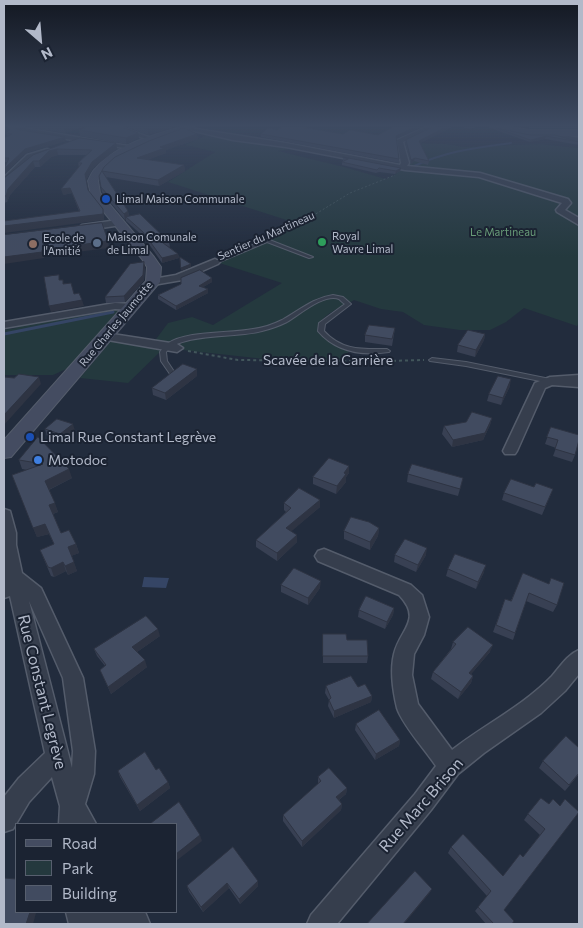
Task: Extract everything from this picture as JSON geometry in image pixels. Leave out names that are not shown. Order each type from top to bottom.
[{"type":"main road","name":"Rue Charles Jaumotte","points":[[4,452],[153,282],[154,267],[92,189],[102,170]]},
{"type":"street","points":[[4,181],[16,170]]},
{"type":"street","points":[[429,170],[480,175],[562,200],[567,203],[560,210],[579,222]]},
{"type":"street","points":[[70,230],[118,223]]},
{"type":"street","name":"Sentier du Martineau","points":[[153,282],[178,278],[215,262]]},
{"type":"street","points":[[4,325],[115,306],[133,307]]},
{"type":"street","points":[[106,337],[172,347]]},
{"type":"street","points":[[510,450],[540,386],[555,381],[579,379]]},
{"type":"street","points":[[555,381],[579,383]]},
{"type":"street","name":"Rue Constant Legrève","points":[[4,516],[8,534],[5,542],[9,584],[57,758],[76,818]]},
{"type":"street","points":[[324,556],[405,590],[415,600],[420,617],[414,635],[404,653],[402,675],[408,708],[450,766]]},
{"type":"street","name":"Rue Constant Legrève","points":[[9,584],[35,593],[73,678],[84,751],[83,774],[76,818]]},
{"type":"street","name":"Rue Marc Brison","points":[[320,924],[423,802],[450,766],[476,745],[533,706],[558,684],[579,659]]},
{"type":"street","points":[[4,820],[12,803],[33,778],[57,758]]},
{"type":"street","points":[[95,924],[114,913]]},
{"type":"lane","points":[[215,262],[267,240],[311,257]]},
{"type":"lane","points":[[172,373],[163,362],[162,355],[179,340],[246,333],[269,327],[284,321],[310,303],[329,298],[338,298],[346,301],[348,304],[322,323],[321,331],[328,340],[342,348],[361,351],[386,351]]},
{"type":"lane","points":[[432,360],[458,362],[555,381]]},
{"type":"path","name":"Sentier du Martineau","points":[[268,235],[307,218],[350,193],[395,175],[401,170]]},
{"type":"path","name":"Scavée de la Carrière","points":[[172,347],[203,355],[238,360],[367,361]]},
{"type":"path","name":"Scavée de la Carrière","points":[[386,360],[432,360]]},
{"type":"green space","name":"Le Martineau","points":[[186,170],[356,170],[386,179],[395,175],[399,170],[579,170],[579,323],[577,326],[524,308],[506,322],[490,330],[460,330],[424,325],[403,312],[381,309],[354,300],[323,318],[318,328],[322,334],[349,350],[345,361],[283,361],[164,348],[128,383],[80,378],[112,340],[151,346],[168,323],[192,317],[213,325],[282,283],[213,261],[299,224],[168,182]]},
{"type":"green space","points":[[116,308],[123,310],[75,365],[53,375],[4,375],[4,330],[16,328],[23,324]]},
{"type":"water","points":[[144,577],[169,578],[166,588],[142,587]]},
{"type":"building","points":[[14,170],[25,170],[8,189],[6,196],[4,196],[4,178]]},
{"type":"building","points":[[76,170],[87,170],[85,174],[88,190],[103,209],[103,214],[4,226],[4,221],[80,211],[70,188],[61,189]]},
{"type":"building","points":[[102,170],[175,170],[158,180],[102,171],[128,211],[124,214],[101,187],[99,176]]},
{"type":"building","points":[[140,214],[169,242],[155,237],[178,254],[162,258],[143,232],[126,217]]},
{"type":"building","points":[[102,223],[108,241],[4,257],[4,235]]},
{"type":"building","points":[[180,257],[191,264],[181,268]]},
{"type":"building","points":[[144,262],[143,275],[124,296],[105,297],[130,264]]},
{"type":"building","points":[[200,270],[212,278],[199,286],[208,289],[176,306],[158,295],[181,284],[181,278]]},
{"type":"building","points":[[59,275],[59,280],[63,280],[63,284],[71,283],[74,294],[79,293],[82,300],[49,306],[44,277]]},
{"type":"building","points":[[369,325],[395,328],[392,339],[365,335]]},
{"type":"building","points":[[468,330],[485,334],[476,350],[458,345]]},
{"type":"building","points":[[183,364],[197,369],[165,393],[152,388]]},
{"type":"building","points":[[19,374],[39,377],[4,415],[4,377],[14,378]]},
{"type":"building","points":[[498,376],[511,379],[503,398],[489,394]]},
{"type":"building","points":[[472,412],[492,418],[485,433],[453,440],[444,426],[466,422]]},
{"type":"building","points":[[57,419],[73,424],[60,434],[45,429]]},
{"type":"building","points":[[551,427],[579,435],[575,455],[555,449],[558,440],[547,437]]},
{"type":"building","points":[[38,437],[69,469],[45,481],[55,503],[49,505],[61,533],[69,530],[76,544],[68,547],[74,562],[65,566],[63,562],[51,568],[48,567],[40,550],[54,544],[45,524],[33,528],[12,475],[43,464],[19,460]]},
{"type":"building","points":[[329,458],[349,466],[344,473],[346,474],[337,486],[313,477]]},
{"type":"building","points":[[412,464],[463,478],[460,489],[408,474]]},
{"type":"building","points":[[511,479],[534,487],[536,483],[553,489],[545,507],[504,493]]},
{"type":"building","points":[[299,488],[320,500],[286,528],[297,535],[277,553],[256,540],[291,508],[284,503]]},
{"type":"building","points":[[351,517],[369,522],[379,528],[370,542],[344,531]]},
{"type":"building","points":[[405,539],[427,548],[418,565],[395,555]]},
{"type":"building","points":[[455,554],[486,565],[478,582],[448,569]]},
{"type":"building","points":[[294,568],[321,581],[308,598],[281,585]]},
{"type":"building","points":[[523,573],[549,584],[551,578],[564,583],[557,605],[529,593],[515,633],[496,625],[505,599],[511,601]]},
{"type":"building","points":[[366,596],[394,608],[387,622],[359,610]]},
{"type":"building","points":[[146,616],[158,629],[132,647],[145,660],[108,687],[100,670],[106,665],[94,649]]},
{"type":"building","points":[[468,627],[493,645],[469,673],[473,676],[461,692],[433,672],[456,644],[453,642]]},
{"type":"building","points":[[323,634],[346,634],[347,640],[367,640],[368,656],[323,656]]},
{"type":"building","points":[[351,676],[358,687],[365,684],[372,696],[334,711],[326,686]]},
{"type":"building","points":[[379,710],[400,740],[376,754],[356,724]]},
{"type":"building","points":[[566,736],[579,748],[579,773],[569,785],[543,761]]},
{"type":"building","points":[[145,752],[156,770],[159,768],[168,782],[137,805],[118,771]]},
{"type":"building","points":[[329,768],[347,788],[336,797],[342,804],[302,841],[283,815],[321,781],[318,777]]},
{"type":"building","points":[[541,798],[549,804],[553,799],[560,806],[565,799],[579,812],[504,910],[514,921],[512,924],[494,924],[478,907],[491,891],[451,847],[463,834],[503,876],[520,854],[523,857],[545,829],[528,814]]},
{"type":"building","points":[[179,802],[200,835],[178,852],[178,823],[151,823]]},
{"type":"building","points":[[233,847],[258,881],[239,899],[227,883],[201,907],[187,886]]},
{"type":"building","points":[[415,871],[432,889],[403,924],[367,924]]},
{"type":"building","points":[[4,878],[15,879],[15,913],[30,913],[26,924],[4,924]]},
{"type":"waterway","points":[[4,334],[113,312]]},
{"type":"place","name":"Limal Maison Communale","points":[[106,199]]},
{"type":"place","name":"Royal Wavre Limal","points":[[322,242]]},
{"type":"place","name":"Maison Comunale de Limal","points":[[97,243]]},
{"type":"place","name":"Ecole de l'Amitié","points":[[33,244]]},
{"type":"place","name":"Limal Rue Constant Legrève","points":[[30,437]]},
{"type":"place","name":"Motodoc","points":[[38,460]]}]
